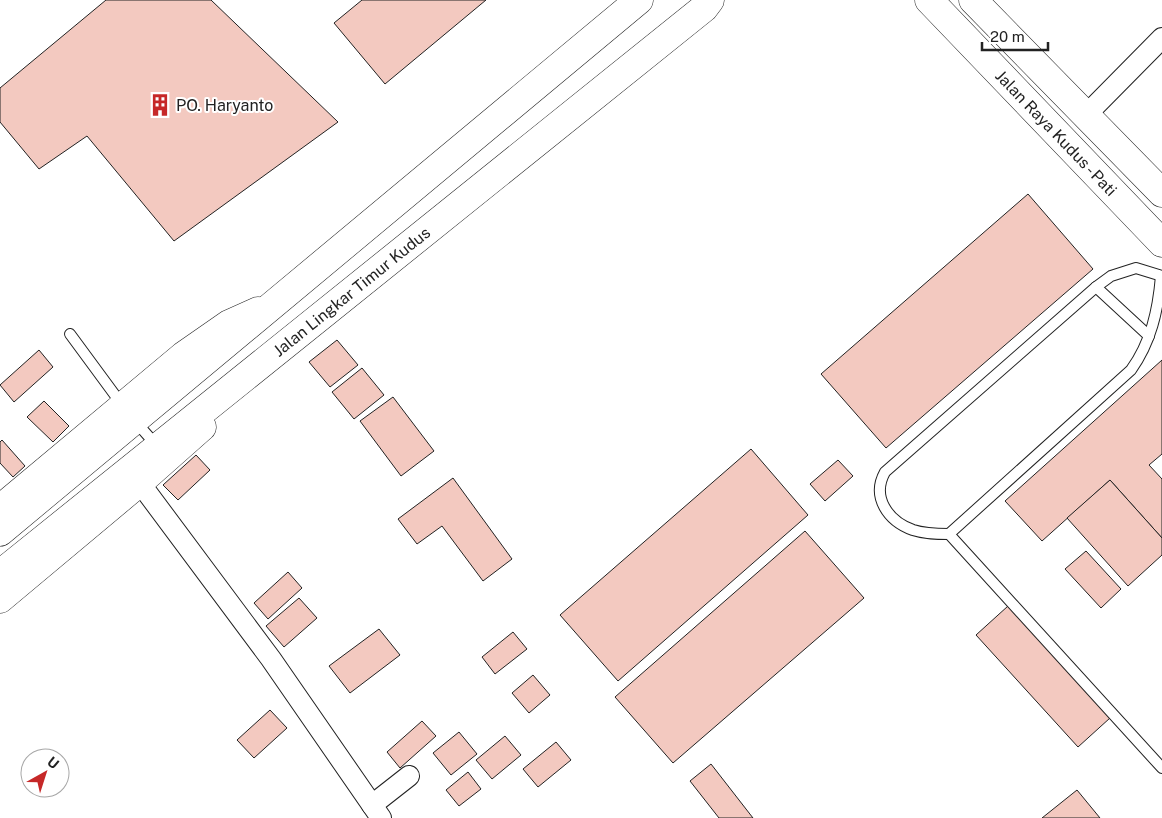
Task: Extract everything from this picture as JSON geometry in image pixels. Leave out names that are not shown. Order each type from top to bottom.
[{"type":"main road","points":[[0,509],[271,306],[639,0]]},
{"type":"main road","name":"Jalan Raya Kudus - Pati","points":[[918,0],[936,8],[1162,243]]},
{"type":"main road","name":"Jalan Raya Kudus - Pati","points":[[973,0],[1162,193]]},
{"type":"main road","name":"Jalan Lingkar Timur Kudus","points":[[0,574],[135,476],[158,447],[712,3]]},
{"type":"main road","points":[[0,599],[135,476],[239,393],[264,369],[279,350]]},
{"type":"main road","points":[[0,532],[128,413]]},
{"type":"street","points":[[1086,115],[1162,38]]},
{"type":"street","points":[[135,476],[271,659],[377,812],[410,776]]},
{"type":"lane","points":[[1136,268],[1162,276],[1157,315],[1139,358],[1131,370],[949,534],[912,530],[890,515],[883,506],[879,496],[885,472],[1096,287],[1111,276],[1136,268]]},
{"type":"lane","points":[[1096,287],[1149,336]]},
{"type":"lane","points":[[70,334],[128,413],[158,447]]},
{"type":"lane","points":[[949,534],[1162,768]]},
{"type":"building","name":"PO. Haryanto","points":[[106,0],[211,0],[338,122],[174,241],[87,136],[39,169],[0,122],[0,88]]},
{"type":"building","points":[[362,0],[486,0],[385,84],[334,23]]},
{"type":"building","points":[[1028,194],[1093,269],[886,448],[821,374]]},
{"type":"building","points":[[337,340],[358,365],[330,387],[309,362]]},
{"type":"building","points":[[39,350],[53,367],[14,402],[0,385]]},
{"type":"building","points":[[1162,360],[1162,454],[1149,465],[1162,479],[1162,538],[1110,480],[1042,541],[1005,501]]},
{"type":"building","points":[[362,368],[384,395],[354,419],[332,392]]},
{"type":"building","points":[[393,397],[434,451],[401,476],[360,421]]},
{"type":"building","points":[[44,401],[69,426],[53,442],[27,417]]},
{"type":"building","points":[[2,440],[25,466],[13,477],[0,463],[0,442]]},
{"type":"building","points":[[751,449],[808,515],[618,681],[560,615]]},
{"type":"building","points":[[196,455],[210,470],[178,500],[163,485]]},
{"type":"building","points":[[838,460],[853,476],[825,501],[810,484]]},
{"type":"building","points":[[453,478],[512,559],[483,581],[442,526],[417,544],[398,519]]},
{"type":"building","points":[[1110,480],[1162,538],[1162,555],[1128,586],[1067,518]]},
{"type":"building","points":[[805,531],[864,598],[673,763],[615,697]]},
{"type":"building","points":[[1086,551],[1121,589],[1101,608],[1065,569]]},
{"type":"building","points":[[288,572],[302,588],[268,619],[254,603]]},
{"type":"building","points":[[299,598],[317,618],[284,647],[266,626]]},
{"type":"building","points":[[1008,606],[1110,718],[1078,747],[976,635]]},
{"type":"building","points":[[379,629],[400,655],[350,693],[329,666]]},
{"type":"building","points":[[513,632],[527,649],[495,674],[482,657]]},
{"type":"building","points":[[533,675],[550,695],[529,713],[512,693]]},
{"type":"building","points":[[270,710],[287,728],[254,758],[237,740]]},
{"type":"building","points":[[422,721],[436,736],[400,768],[387,752]]},
{"type":"building","points":[[459,732],[477,754],[451,775],[433,753]]},
{"type":"building","points":[[505,736],[521,755],[492,779],[476,760]]},
{"type":"building","points":[[556,742],[571,760],[538,787],[523,769]]},
{"type":"building","points":[[711,764],[753,818],[719,818],[690,781]]},
{"type":"building","points":[[468,772],[481,789],[459,806],[446,790]]},
{"type":"building","points":[[1077,790],[1100,818],[1042,818]]},
{"type":"place","name":"PO. Haryanto","points":[[160,105]]}]
